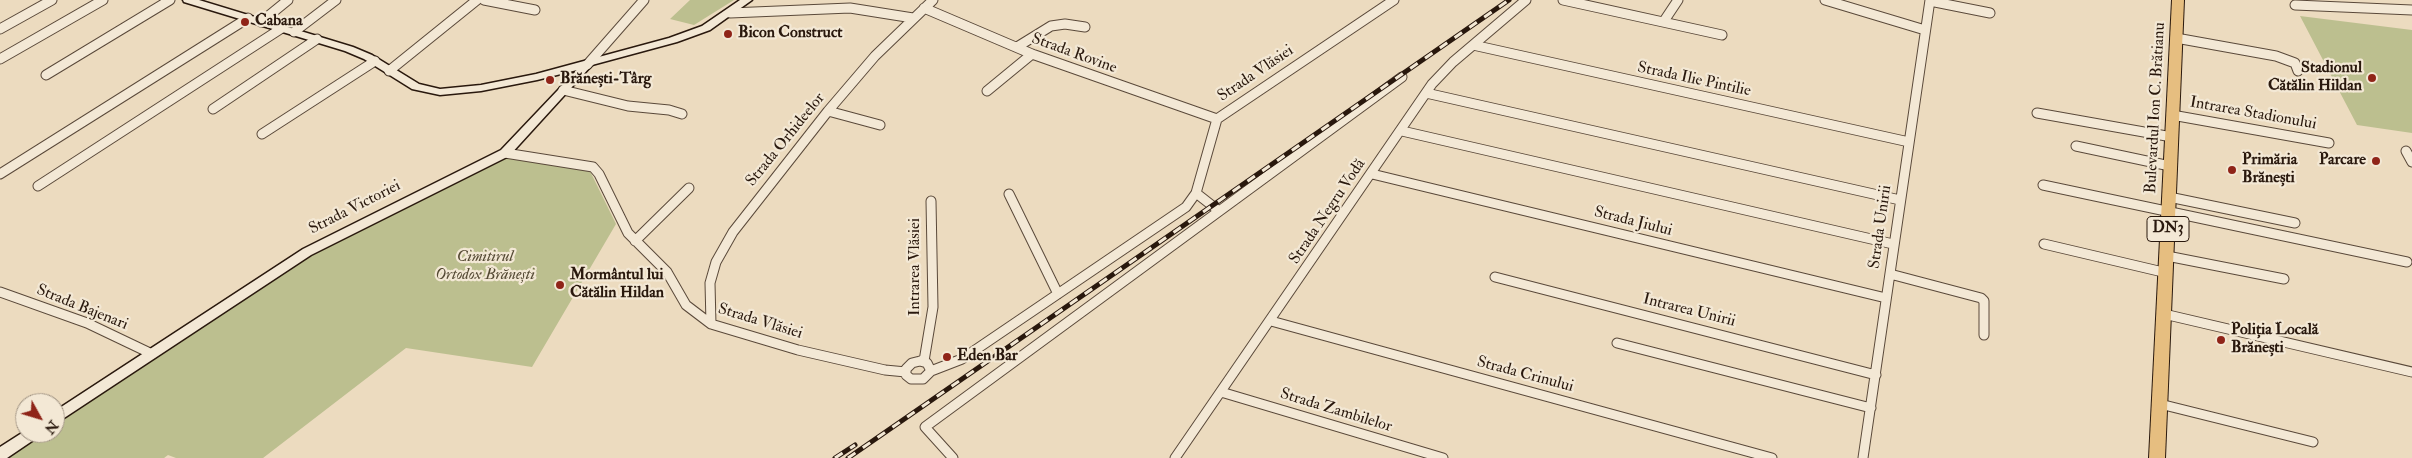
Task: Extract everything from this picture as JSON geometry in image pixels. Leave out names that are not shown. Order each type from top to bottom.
[{"type":"main road","points":[[189,0],[360,53],[424,90],[451,92],[509,83],[587,64],[684,36],[706,28],[747,0]]},
{"type":"main road","name":"Bulevardul Ion C. Brătianu","points":[[2157,458],[2167,273],[2178,0]]},
{"type":"main road","name":"Strada Victoriei","points":[[65,411],[307,252],[505,153],[587,64]]},
{"type":"main road","points":[[0,455],[18,443]]},
{"type":"street","points":[[0,29],[52,0]]},
{"type":"street","points":[[0,59],[103,0]]},
{"type":"street","points":[[46,75],[170,0]]},
{"type":"street","points":[[260,22],[288,0]]},
{"type":"street","points":[[294,32],[336,0]]},
{"type":"street","points":[[389,71],[477,0]]},
{"type":"street","points":[[484,0],[535,10]]},
{"type":"street","name":"Strada Victoriei","points":[[587,64],[644,0]]},
{"type":"street","name":"Strada Orhideelor","points":[[711,324],[710,283],[716,262],[743,218],[828,111],[886,43],[933,0]]},
{"type":"street","name":"Strada Vlăsiei","points":[[931,371],[962,359],[1186,207],[1196,193],[1217,119],[1394,0]]},
{"type":"street","name":"Strada Negru Vodă","points":[[1175,458],[1402,131],[1426,93],[1442,74],[1473,45],[1526,0]]},
{"type":"street","points":[[1563,0],[1722,35]]},
{"type":"street","points":[[1664,21],[1678,0]]},
{"type":"street","points":[[1825,0],[1925,30]]},
{"type":"street","points":[[1930,0],[1990,13]]},
{"type":"street","name":"Strada Unirii","points":[[1863,458],[1930,0]]},
{"type":"street","points":[[2296,5],[2412,10]]},
{"type":"street","points":[[730,13],[850,8],[913,18]]},
{"type":"street","name":"Strada Rovine","points":[[924,8],[944,14],[1032,54],[1217,119]]},
{"type":"street","points":[[0,174],[248,18]]},
{"type":"street","points":[[1016,47],[1051,26],[1065,24],[1085,27]]},
{"type":"street","points":[[38,186],[282,28]]},
{"type":"street","points":[[2176,38],[2276,56],[2295,63],[2298,71]]},
{"type":"street","points":[[213,109],[317,39]]},
{"type":"street","name":"Strada Ilie Pintilie","points":[[1473,45],[1909,142]]},
{"type":"street","points":[[987,92],[1032,54]]},
{"type":"street","points":[[262,134],[375,61]]},
{"type":"street","points":[[953,458],[925,428],[1402,77]]},
{"type":"street","points":[[563,90],[628,106],[669,110],[682,114]]},
{"type":"street","points":[[1426,93],[1900,200]]},
{"type":"street","points":[[828,111],[880,125]]},
{"type":"street","points":[[2037,113],[2080,119],[2172,137]]},
{"type":"street","name":"Intrarea Stadionului","points":[[2172,115],[2329,143]]},
{"type":"street","points":[[1402,131],[1893,244]]},
{"type":"street","points":[[2076,146],[2170,166]]},
{"type":"street","name":"Strada Vlăsiei","points":[[505,153],[593,167],[599,174],[628,233],[668,272],[686,304],[711,324],[798,350],[885,370],[906,372]]},
{"type":"street","name":"Strada Jiului","points":[[1372,174],[1886,298]]},
{"type":"street","points":[[2043,185],[2407,262]]},
{"type":"street","points":[[635,241],[689,188]]},
{"type":"street","points":[[1196,193],[1218,211]]},
{"type":"street","points":[[1009,194],[1058,294]]},
{"type":"street","points":[[2169,197],[2295,223]]},
{"type":"street","name":"Intrarea Vlăsiei","points":[[924,361],[934,307],[931,201]]},
{"type":"street","points":[[2044,244],[2167,273]]},
{"type":"street","points":[[2167,256],[2284,279]]},
{"type":"street","points":[[1890,274],[1981,298],[1984,301],[1984,335]]},
{"type":"street","name":"Intrarea Unirii","points":[[1495,277],[1876,375]]},
{"type":"street","name":"Strada Bajenari","points":[[0,292],[87,324],[152,354]]},
{"type":"street","points":[[2164,314],[2412,372]]},
{"type":"street","name":"Strada Crinului","points":[[1271,321],[1772,458]]},
{"type":"street","points":[[1617,343],[1871,408]]},
{"type":"street","points":[[924,361],[930,365],[931,371],[926,377],[919,380],[911,379],[906,372],[912,363],[924,361]]},
{"type":"street","name":"Strada Zambilelor","points":[[1221,392],[1443,458]]},
{"type":"street","points":[[2160,404],[2313,442]]},
{"type":"green space","points":[[690,0],[734,0],[694,25],[670,19]]},
{"type":"green space","name":"Stadionul Cătălin Hildan","points":[[2300,16],[2412,30],[2412,133],[2357,125]]},
{"type":"green space","name":"Cimitirul Ortodox Brănești","points":[[506,154],[589,169],[616,224],[532,367],[406,348],[263,458],[176,458],[168,455],[164,458],[2,458],[25,443],[65,443],[65,416],[307,255]]},
{"type":"railway","points":[[848,458],[1509,0]]},
{"type":"railway","points":[[835,458],[855,445]]},
{"type":"place","name":"Cabana","points":[[245,22]]},
{"type":"place","name":"Bicon Construct","points":[[728,34]]},
{"type":"place","name":"Stadionul Cătălin Hildan","points":[[2372,78]]},
{"type":"place","name":"Brănești-Târg","points":[[550,80]]},
{"type":"place","name":"Parcare","points":[[2376,161]]},
{"type":"place","name":"Primăria Brănești","points":[[2232,170]]},
{"type":"place","name":"Mormântul lui Cătălin Hildan","points":[[560,285]]},
{"type":"place","name":"Poliția Locală Brănești","points":[[2221,340]]},
{"type":"place","name":"Eden Bar","points":[[947,357]]}]
